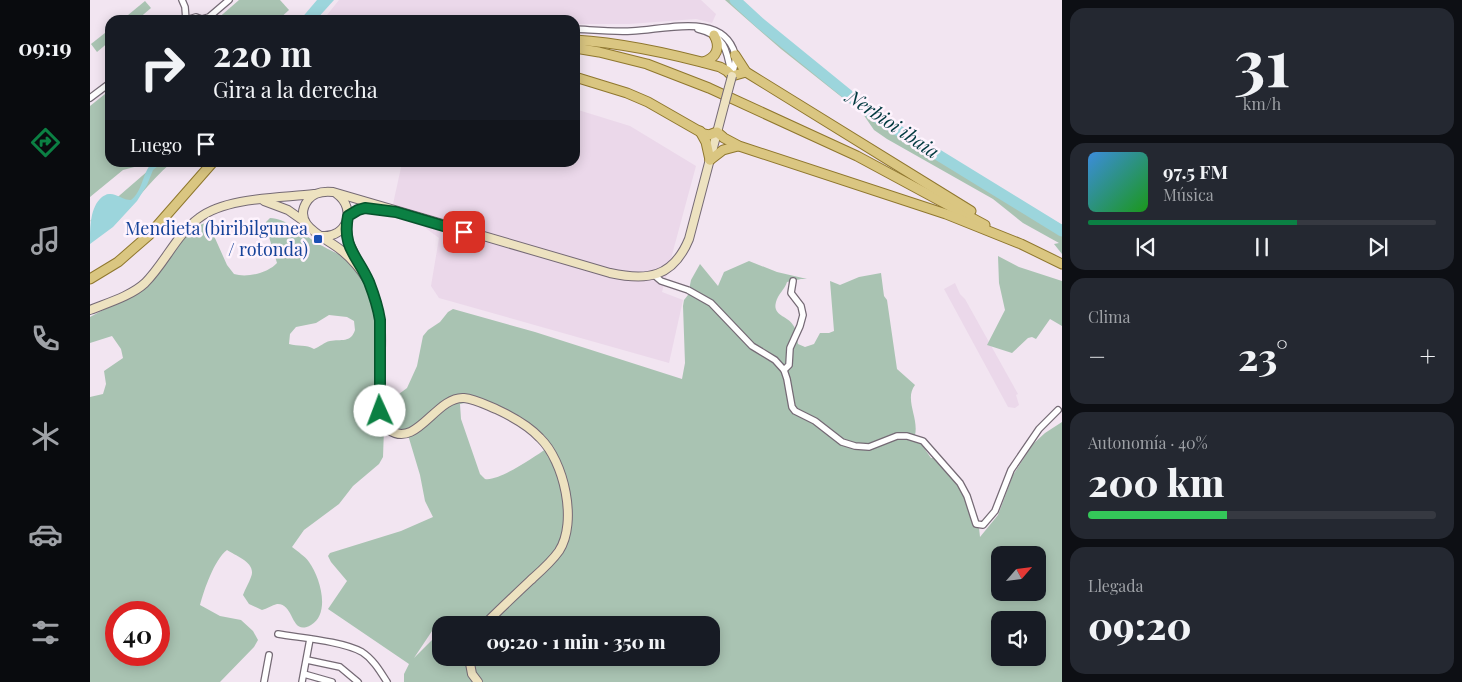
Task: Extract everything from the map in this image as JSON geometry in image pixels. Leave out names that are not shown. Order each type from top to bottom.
[{"type":"main road","points":[[703,62],[713,58],[716,53],[718,47],[714,35]]},
{"type":"main road","points":[[580,40],[652,50],[720,67],[732,76],[746,72]]},
{"type":"main road","points":[[580,49],[647,64],[709,88],[857,156],[1062,264]]},
{"type":"main road","points":[[735,54],[746,72],[1062,269]]},
{"type":"main road","points":[[580,79],[627,93],[648,102],[709,135],[717,132],[739,146],[946,214],[1021,244]]},
{"type":"main road","points":[[699,131],[706,142],[710,160],[723,150],[739,146]]},
{"type":"main road","points":[[90,278],[118,262],[149,235],[209,167]]},
{"type":"street","points":[[182,0],[186,15]]},
{"type":"street","points":[[209,15],[229,0]]},
{"type":"street","points":[[185,7],[198,15]]},
{"type":"street","points":[[90,310],[144,284],[176,242],[200,217],[239,201],[321,192],[333,192],[610,274],[637,278],[654,275],[669,268],[686,247],[697,214],[732,76],[735,54],[730,43],[721,34],[707,27],[687,26],[632,31],[580,29]]},
{"type":"street","points":[[673,28],[697,28],[714,35],[725,47],[732,76]]},
{"type":"street","points":[[90,98],[105,87]]},
{"type":"street","points":[[333,192],[345,202],[347,238],[350,248],[368,281],[380,320],[379,400],[381,421],[390,430],[402,434],[418,429],[448,402],[462,398],[476,401],[498,410],[541,438],[552,453],[560,472],[568,508],[568,524],[565,539],[559,552],[493,616]]},
{"type":"street","points":[[315,194],[304,206],[306,223],[312,231],[338,247],[352,260],[368,281]]},
{"type":"street","points":[[257,200],[283,208],[306,223]]},
{"type":"street","points":[[322,236],[336,234],[358,210],[365,208],[396,212]]},
{"type":"street","points":[[654,275],[661,281],[688,290],[711,303],[752,346],[775,360],[784,370],[792,407],[795,411],[815,421],[842,442],[855,446],[869,447],[897,436],[907,436],[923,442],[960,483],[967,496],[976,524],[983,526],[995,511],[1012,470],[1039,429],[1058,410]]},
{"type":"street","points":[[784,370],[789,365],[790,348],[803,315],[801,306],[791,293],[792,281]]},
{"type":"street","points":[[278,634],[348,646],[362,652],[372,660],[387,682]]},
{"type":"street","points":[[302,682],[310,639]]},
{"type":"street","points":[[264,682],[269,655]]},
{"type":"street","points":[[307,660],[340,667],[358,682]]},
{"type":"street","points":[[470,666],[472,674],[478,682]]},
{"type":"street","points":[[304,674],[332,682]]},
{"type":"shaded area","points":[[339,0],[701,0],[716,14],[712,23],[696,19],[629,24],[580,24],[580,15],[327,15]]},
{"type":"shaded area","points":[[580,111],[630,126],[696,166],[662,292],[683,300],[669,363],[439,298],[431,286],[439,238],[393,204],[401,167],[580,167]]},
{"type":"shaded area","points":[[955,283],[1018,394],[1016,395],[1019,405],[1015,408],[1008,407],[944,289]]},
{"type":"green space","points":[[239,0],[280,0],[289,10],[284,15],[222,15]]},
{"type":"green space","points":[[725,0],[738,0],[761,21],[901,132],[1062,225],[1062,254],[1054,244],[1059,243],[1023,223],[993,199],[874,130],[863,114],[781,49]]},
{"type":"green space","points":[[145,1],[151,8],[143,15],[128,15]]},
{"type":"green space","points":[[105,33],[105,45],[97,52],[91,44]]},
{"type":"green space","points":[[105,94],[105,167],[134,167],[123,170],[90,197],[90,106]]},
{"type":"green space","points":[[152,167],[166,167],[112,227],[90,221]]},
{"type":"green space","points":[[270,218],[282,220],[318,244],[347,260],[362,277],[370,293],[378,327],[382,398],[399,394],[407,388],[417,366],[423,336],[453,309],[535,332],[682,379],[685,363],[683,306],[684,300],[688,295],[691,280],[700,264],[718,286],[724,272],[749,261],[777,272],[807,279],[787,282],[777,299],[775,307],[778,313],[791,322],[797,334],[798,344],[805,347],[814,344],[820,333],[834,331],[830,281],[840,285],[859,277],[881,273],[897,369],[915,385],[912,390],[911,402],[916,429],[915,435],[931,458],[935,458],[951,476],[963,494],[970,500],[978,518],[980,537],[998,515],[1013,475],[1033,444],[1045,433],[1062,422],[1062,682],[404,682],[404,674],[409,664],[328,609],[347,581],[331,562],[328,556],[330,553],[401,531],[433,517],[425,501],[420,475],[408,435],[384,429],[383,457],[379,464],[353,486],[339,504],[304,530],[292,547],[309,562],[320,585],[322,595],[321,612],[311,625],[304,628],[299,627],[283,605],[277,604],[262,610],[249,604],[243,595],[251,577],[251,568],[245,560],[227,550],[214,568],[200,605],[220,616],[241,620],[253,631],[258,640],[254,647],[220,682],[90,682],[90,397],[103,394],[106,384],[104,371],[123,358],[121,349],[112,336],[90,343],[90,317],[129,296],[193,228],[205,223],[210,227],[227,265],[234,274],[251,275],[268,270],[277,263],[266,222]],"holes":[[[329,315],[347,317],[354,321],[355,330],[351,337],[345,340],[328,342],[314,349],[289,344],[290,334],[296,327],[316,323]],[[460,404],[471,404],[510,420],[533,435],[546,449],[507,473],[491,479],[485,479],[480,474],[461,419]]]},
{"type":"green space","points":[[998,256],[1019,267],[1062,281],[1062,326],[1050,319],[1036,339],[1028,338],[1012,353],[987,345],[1005,310],[999,283]]},
{"type":"water","points":[[317,0],[334,0],[320,15],[304,15]]},
{"type":"water","points":[[149,167],[157,167],[153,170],[147,185],[137,201],[113,227],[90,244],[93,212],[98,201],[109,194],[131,200],[138,192]]},
{"type":"waterway","name":"Nerbioi ibaia","points":[[735,0],[760,23],[873,115],[1062,231]]},
{"type":"place","name":"Mendieta (biribilgunea / rotonda)","points":[[318,239]]},
{"type":"route","points":[[380,411],[380,320],[373,292],[350,248],[346,230],[348,216],[361,208],[396,212],[464,232]]}]
